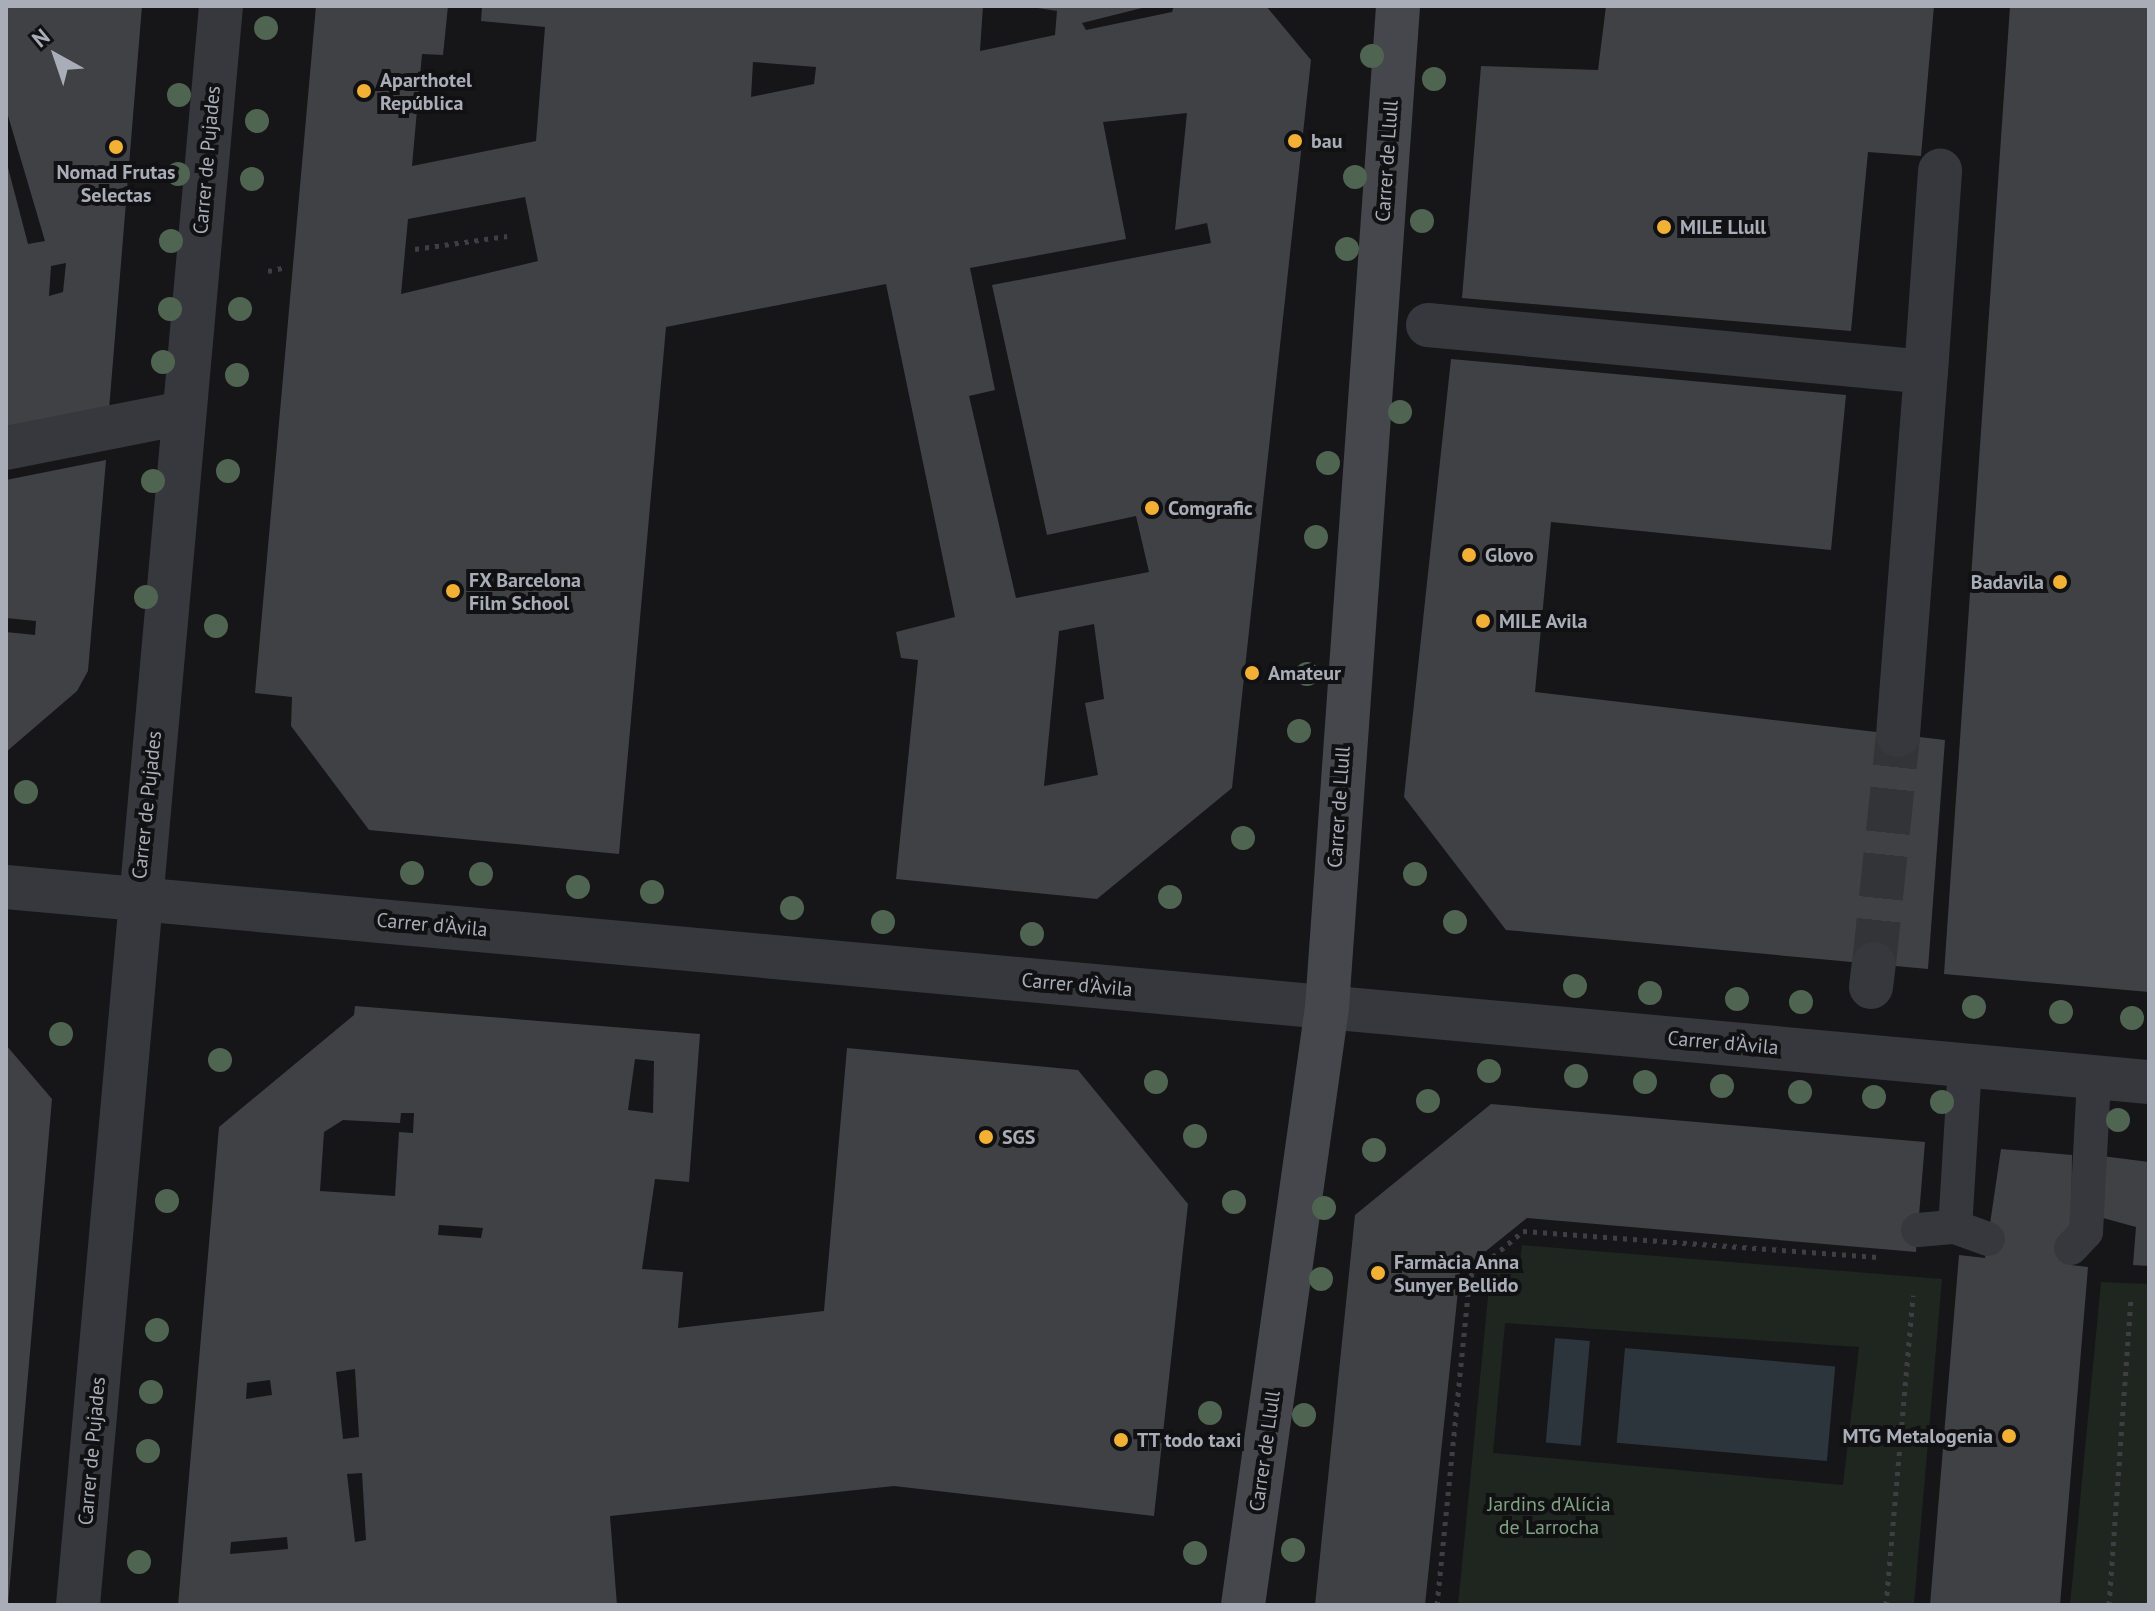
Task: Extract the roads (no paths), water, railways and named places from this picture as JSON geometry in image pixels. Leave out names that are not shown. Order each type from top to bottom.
[{"type":"street","name":"Carrer de Pujades","points":[[78,1605],[138,900],[221,6]]},
{"type":"street","name":"Carrer de Llull","points":[[1243,1605],[1327,1007],[1398,6]]},
{"type":"street","points":[[1898,735],[1940,170]]},
{"type":"street","points":[[1428,325],[1926,372]]},
{"type":"street","points":[[6,448],[183,413]]},
{"type":"street","name":"Carrer d'Àvila","points":[[6,887],[2149,1082]]},
{"type":"lane","points":[[1955,1227],[1965,1065]]},
{"type":"lane","points":[[2071,1248],[2086,1232],[2094,1077]]},
{"type":"lane","points":[[1918,1230],[1955,1227],[1988,1239]]},
{"type":"tunnel","points":[[1874,964],[1898,735]]},
{"type":"place","name":"Aparthotel República","points":[[364,91]]},
{"type":"place","name":"bau","points":[[1295,141]]},
{"type":"place","name":"Nomad Frutas Selectas","points":[[116,147]]},
{"type":"place","name":"MILE Llull","points":[[1664,227]]},
{"type":"place","name":"Comgrafic","points":[[1152,508]]},
{"type":"place","name":"Glovo","points":[[1469,555]]},
{"type":"place","name":"Badavila","points":[[2060,582]]},
{"type":"place","name":"FX Barcelona Film School","points":[[453,591]]},
{"type":"place","name":"MILE Avila","points":[[1483,621]]},
{"type":"place","name":"Amateur","points":[[1252,673]]},
{"type":"place","name":"SGS","points":[[986,1137]]},
{"type":"place","name":"Farmàcia Anna Sunyer Bellido","points":[[1378,1273]]},
{"type":"place","name":"MTG Metalogenia","points":[[2009,1436]]},
{"type":"place","name":"TT todo taxi","points":[[1121,1440]]},
{"type":"park label","name":"Jardins d'Alícia de Larrocha","points":[[1549,1516]]}]
